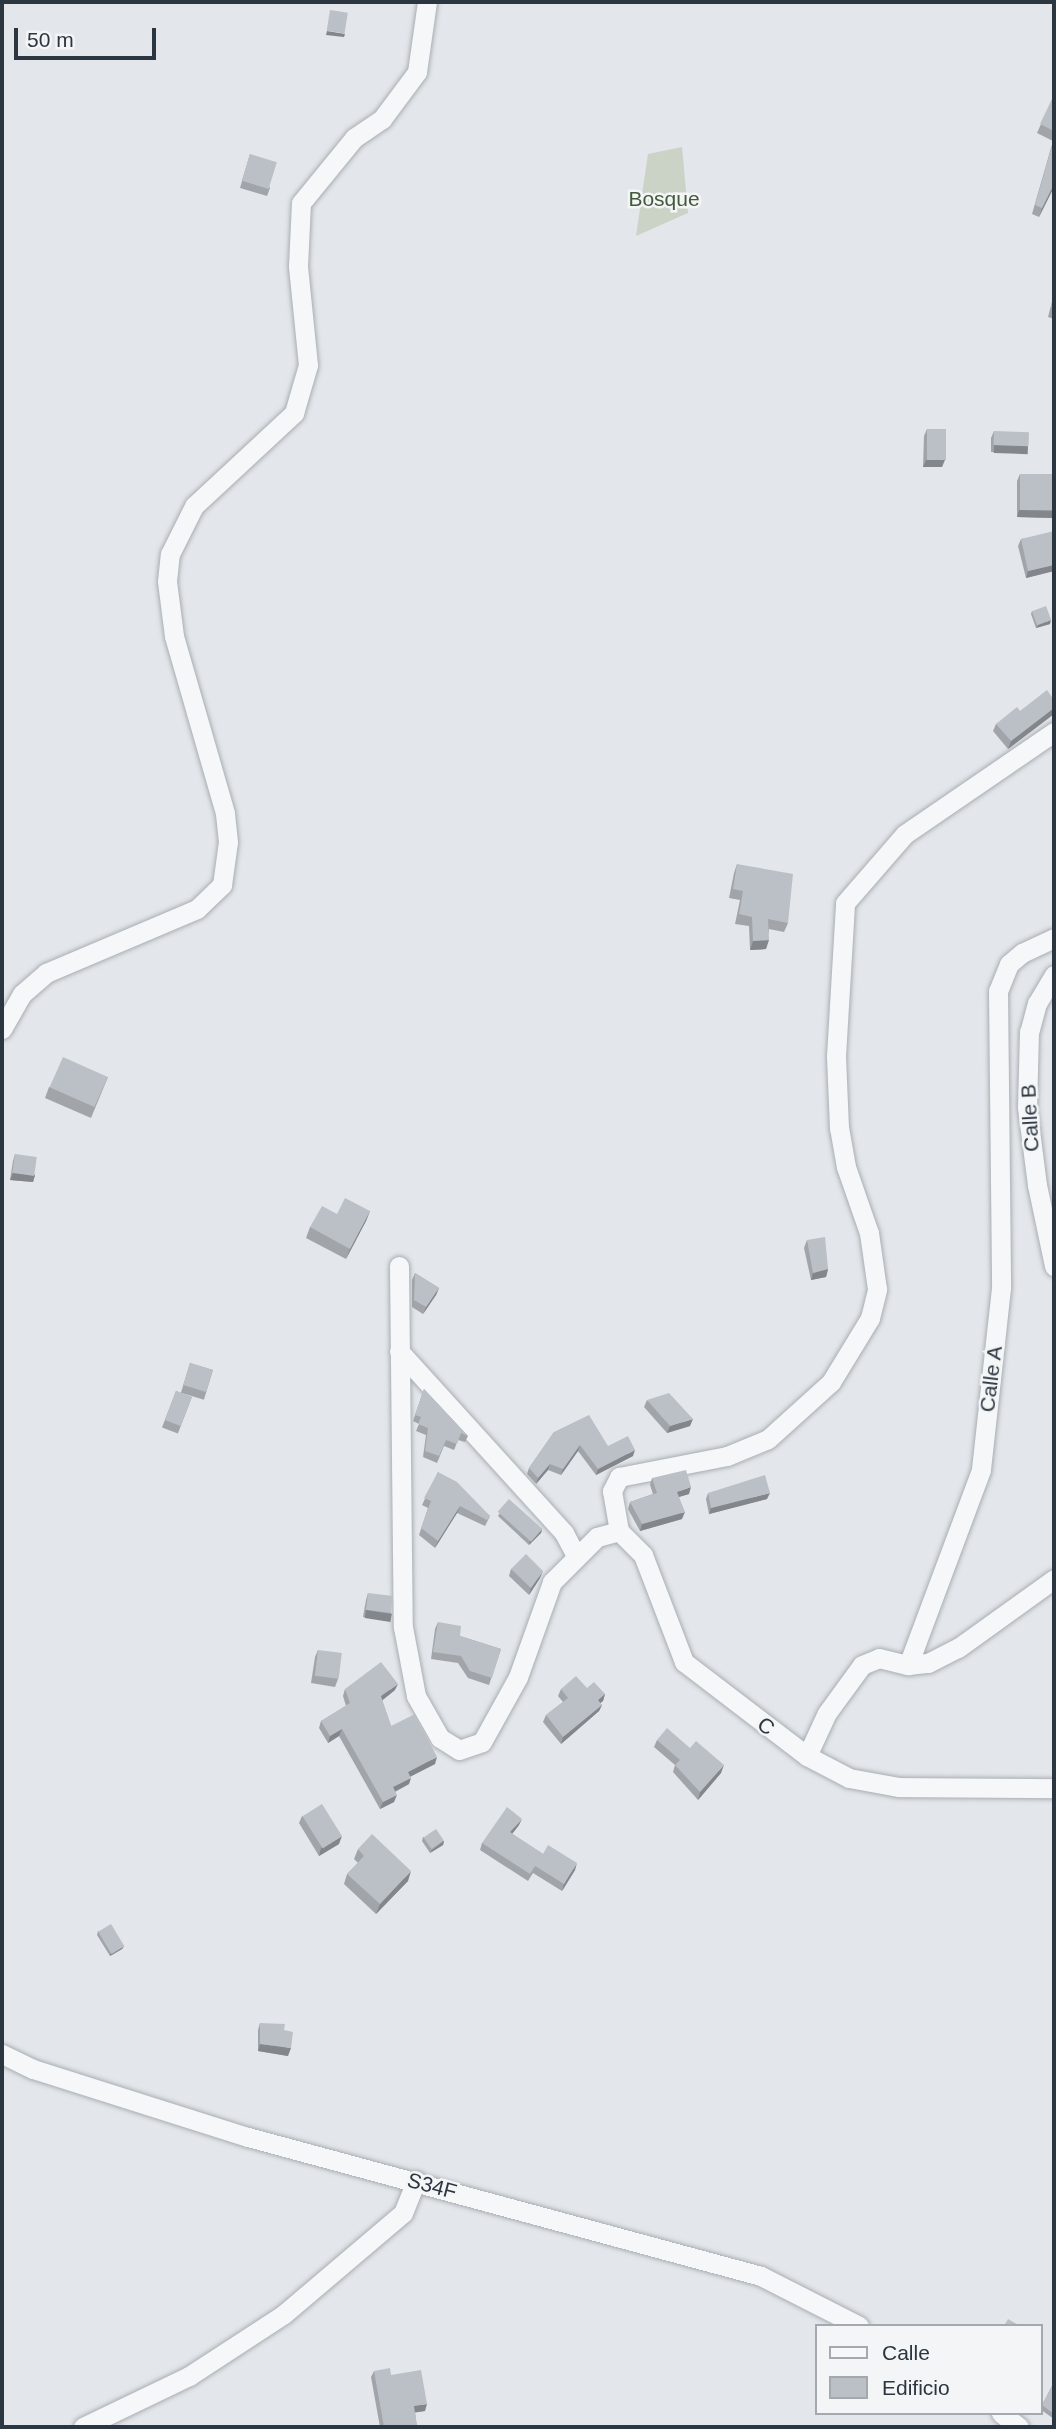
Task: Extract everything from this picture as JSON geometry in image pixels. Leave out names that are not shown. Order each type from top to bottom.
[{"type":"street","points":[[2,1029],[22,993],[46,973],[197,909],[222,885],[228,851],[225,813],[174,636],[167,581],[170,554],[194,506],[294,413],[308,365],[298,266],[301,203],[354,138],[382,119],[417,72],[428,2]]},
{"type":"street","points":[[399,1266],[403,1626],[416,1696],[428,1722],[449,1745],[468,1749],[488,1734],[518,1677],[552,1582],[597,1537],[619,1531],[612,1491],[619,1477],[727,1456],[768,1439],[831,1382],[870,1318],[877,1289],[869,1233],[846,1167],[839,1128],[836,1056],[845,903],[905,834],[1054,732]]},
{"type":"street","name":"Calle A","points":[[908,1665],[981,1470],[1001,1288],[998,991],[1009,964],[1039,943],[1054,938]]},
{"type":"street","name":"Calle B","points":[[1054,975],[1037,1003],[1029,1032],[1027,1107],[1035,1174],[1054,1266]]},
{"type":"street","points":[[399,1351],[564,1533],[576,1556]]},
{"type":"street","name":"C","points":[[619,1531],[643,1555],[684,1662],[714,1690],[807,1756],[849,1778],[899,1787],[1054,1788]]},
{"type":"street","points":[[807,1756],[827,1713],[862,1665],[879,1658],[908,1665],[928,1663],[949,1653],[1054,1579]]},
{"type":"street","name":"S34F","points":[[2,2054],[33,2069],[235,2133],[761,2276],[855,2324]]},
{"type":"street","points":[[83,2427],[189,2376],[284,2314],[403,2213],[416,2181]]},
{"type":"street","points":[[1004,2415],[1019,2427]]},
{"type":"green space","name":"Bosque","points":[[682,147],[688,213],[636,236],[648,154]]},
{"type":"building","points":[[330,10],[348,13],[344,34],[327,31]]},
{"type":"building","points":[[1054,95],[1054,131],[1040,124]]},
{"type":"building","points":[[1054,139],[1054,184],[1042,208],[1035,205]]},
{"type":"building","points":[[250,154],[277,162],[269,189],[242,181]]},
{"type":"building","points":[[927,429],[946,429],[946,460],[927,460]]},
{"type":"building","points":[[994,431],[1029,432],[1028,446],[994,445]]},
{"type":"building","points":[[1020,474],[1054,474],[1054,510],[1020,510]]},
{"type":"building","points":[[1054,531],[1054,565],[1028,571],[1021,539]]},
{"type":"building","points":[[1046,606],[1051,620],[1037,625],[1032,611]]},
{"type":"building","points":[[1047,690],[1054,700],[1054,708],[1011,741],[996,724],[1017,707],[1020,711]]},
{"type":"building","points":[[737,864],[793,874],[788,923],[768,919],[769,940],[753,941],[752,917],[739,914],[743,891],[733,889]]},
{"type":"building","points":[[63,1057],[108,1077],[94,1107],[50,1087]]},
{"type":"building","points":[[15,1154],[37,1157],[34,1176],[12,1173]]},
{"type":"building","points":[[345,1198],[370,1211],[350,1249],[310,1227],[322,1206],[337,1214]]},
{"type":"building","points":[[825,1237],[828,1269],[813,1273],[807,1240]]},
{"type":"building","points":[[415,1273],[439,1288],[426,1307],[414,1300]]},
{"type":"building","points":[[190,1363],[213,1370],[206,1392],[183,1385]]},
{"type":"building","points":[[424,1389],[468,1436],[461,1433],[457,1444],[446,1440],[439,1456],[425,1451],[428,1428],[418,1424],[421,1417],[415,1415]]},
{"type":"building","points":[[176,1391],[192,1397],[181,1426],[165,1420]]},
{"type":"building","points":[[669,1393],[693,1419],[670,1426],[647,1400]]},
{"type":"building","points":[[589,1415],[608,1446],[628,1436],[635,1450],[598,1469],[580,1445],[563,1469],[550,1464],[538,1478],[529,1468],[554,1432]]},
{"type":"building","points":[[686,1470],[691,1487],[677,1492],[685,1512],[642,1524],[630,1502],[657,1493],[652,1478]]},
{"type":"building","points":[[438,1472],[457,1482],[490,1516],[487,1520],[460,1506],[438,1541],[421,1528],[431,1501],[424,1498]]},
{"type":"building","points":[[765,1475],[770,1493],[711,1508],[708,1493]]},
{"type":"building","points":[[509,1499],[542,1529],[531,1542],[498,1512]]},
{"type":"building","points":[[526,1554],[543,1571],[531,1588],[511,1569]]},
{"type":"building","points":[[368,1593],[393,1596],[391,1613],[366,1610]]},
{"type":"building","points":[[438,1622],[461,1626],[460,1636],[501,1649],[492,1678],[470,1671],[461,1656],[433,1652]]},
{"type":"building","points":[[318,1650],[342,1653],[339,1679],[315,1676]]},
{"type":"building","points":[[381,1662],[398,1684],[381,1696],[391,1726],[415,1714],[437,1757],[408,1772],[411,1778],[393,1787],[397,1795],[383,1802],[342,1729],[330,1736],[321,1721],[350,1703],[345,1689]]},
{"type":"building","points":[[576,1676],[587,1688],[594,1682],[605,1694],[598,1700],[602,1705],[563,1737],[546,1715],[568,1698],[561,1689]]},
{"type":"building","points":[[667,1728],[690,1748],[696,1741],[724,1765],[700,1792],[675,1765],[680,1760],[657,1740]]},
{"type":"building","points":[[322,1804],[342,1836],[323,1848],[302,1816]]},
{"type":"building","points":[[507,1807],[522,1819],[510,1832],[543,1854],[548,1845],[577,1863],[564,1884],[535,1866],[530,1874],[482,1843]]},
{"type":"building","points":[[436,1829],[444,1841],[431,1849],[424,1837]]},
{"type":"building","points":[[372,1834],[411,1871],[380,1904],[347,1874],[364,1856],[358,1849]]},
{"type":"building","points":[[111,1924],[124,1946],[112,1954],[98,1932]]},
{"type":"building","points":[[260,2023],[285,2024],[284,2030],[293,2032],[291,2048],[260,2044]]},
{"type":"building","points":[[390,2368],[391,2375],[421,2370],[427,2404],[414,2406],[417,2427],[384,2427],[374,2371]]},
{"type":"building","points":[[1054,2382],[1054,2414],[1042,2405]]}]
